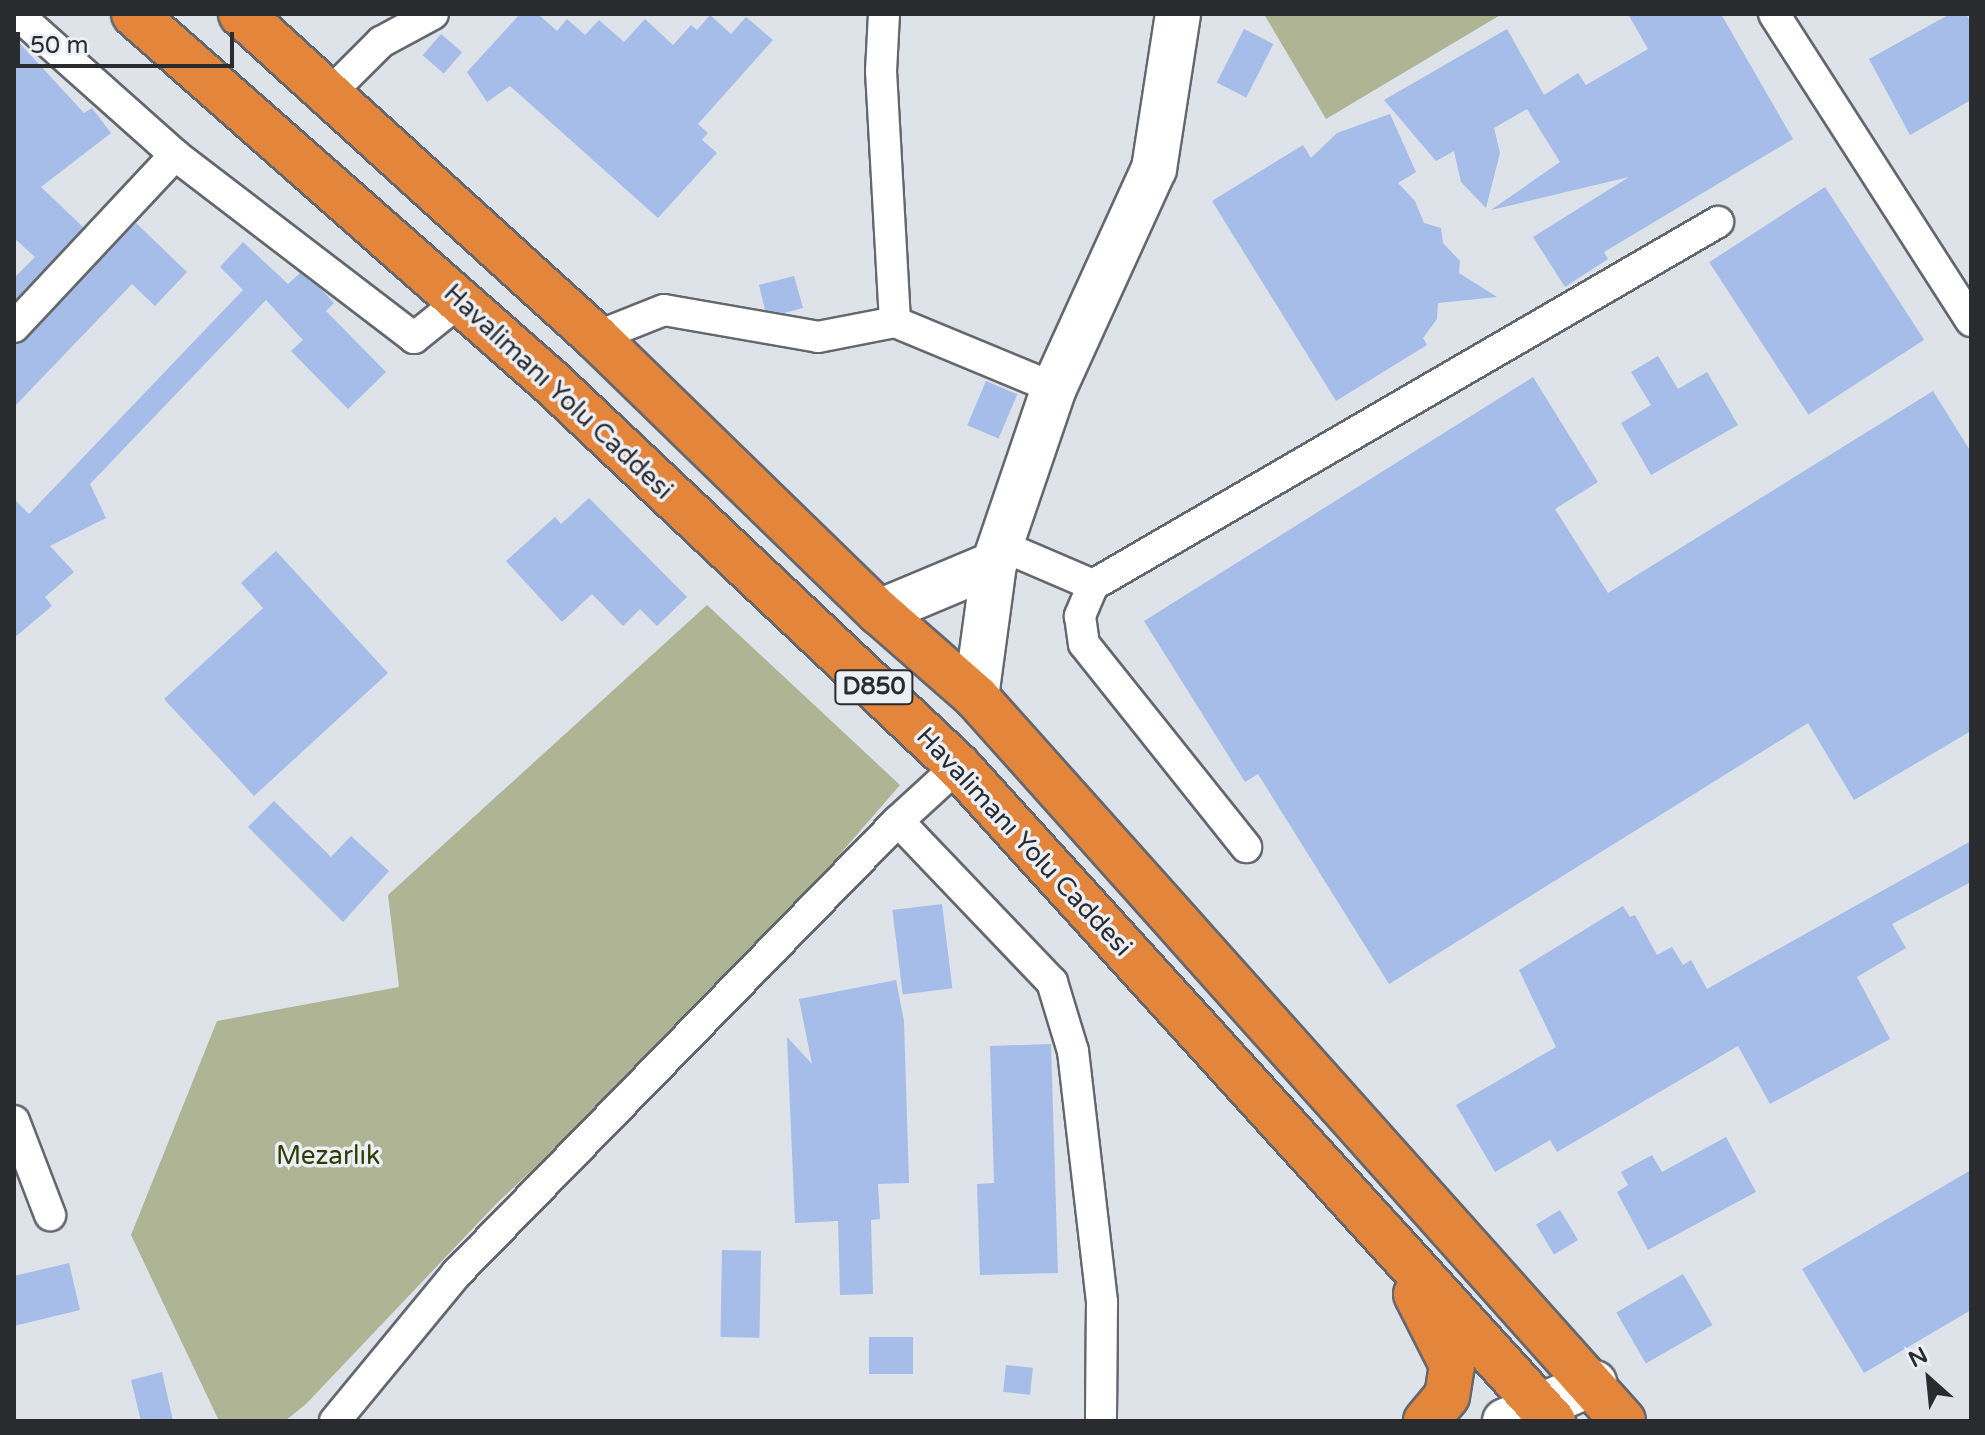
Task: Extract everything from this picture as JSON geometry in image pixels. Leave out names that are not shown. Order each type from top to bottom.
[{"type":"highway","name":"Havalimanı Yolu Caddesi","points":[[134,14],[460,301],[958,766],[1365,1210],[1533,1416]]},
{"type":"highway","name":"D850","points":[[241,14],[331,92],[596,337],[879,612],[976,697],[1612,1411]]},
{"type":"highway","points":[[1365,1210],[1442,1337],[1452,1365],[1447,1396],[1426,1421]]},
{"type":"street","points":[[17,14],[175,155],[414,338],[460,301]]},
{"type":"street","points":[[331,92],[381,42],[433,14]]},
{"type":"street","points":[[884,14],[881,71],[895,322]]},
{"type":"street","points":[[976,697],[998,555],[1054,388],[1154,169],[1178,14]]},
{"type":"street","points":[[1774,14],[1971,321]]},
{"type":"street","points":[[14,327],[175,155]]},
{"type":"street","points":[[1246,847],[1084,644],[1080,616],[1093,585],[1718,222]]},
{"type":"street","points":[[596,337],[664,310],[818,337],[895,322],[1054,388]]},
{"type":"street","points":[[879,612],[998,555],[1093,585]]},
{"type":"street","points":[[335,1421],[457,1273],[898,821],[958,766]]},
{"type":"street","points":[[898,821],[1052,982],[1073,1051],[1102,1302],[1101,1421]]},
{"type":"street","points":[[14,1121],[50,1215]]},
{"type":"street","points":[[1533,1416],[1612,1411]]},
{"type":"green space","points":[[1264,14],[1502,14],[1326,119]]},
{"type":"green space","name":"Mezarlık","points":[[707,605],[900,785],[709,1005],[497,1203],[306,1404],[285,1421],[219,1421],[131,1235],[217,1021],[399,987],[388,895]]},
{"type":"building","points":[[520,14],[538,14],[557,31],[567,19],[585,35],[599,20],[624,42],[645,19],[673,45],[691,25],[697,30],[710,15],[731,34],[746,17],[773,40],[698,124],[708,133],[702,140],[717,153],[658,218],[510,86],[487,102],[467,72]]},
{"type":"building","points":[[1628,14],[1721,14],[1793,139],[1604,252],[1608,259],[1565,287],[1533,237],[1629,177],[1491,210],[1560,162],[1527,109],[1494,128],[1500,153],[1486,208],[1461,182],[1454,151],[1436,161],[1384,100],[1507,29],[1544,95],[1578,73],[1586,85],[1648,49]]},
{"type":"building","points":[[1950,14],[1966,14],[1971,23],[1971,100],[1910,135],[1869,59]]},
{"type":"building","points":[[1244,29],[1273,44],[1246,97],[1217,82]]},
{"type":"building","points":[[441,34],[462,52],[444,74],[423,55]]},
{"type":"building","points":[[14,37],[84,113],[92,108],[111,133],[41,187],[83,227],[14,301],[14,278],[35,257],[14,238]]},
{"type":"building","points":[[1390,114],[1416,172],[1398,183],[1415,201],[1424,223],[1441,228],[1443,243],[1460,261],[1459,273],[1497,297],[1438,303],[1437,319],[1423,338],[1427,345],[1336,401],[1212,201],[1303,145],[1311,158],[1337,133]]},
{"type":"building","points":[[1825,187],[1924,340],[1808,415],[1709,262]]},
{"type":"building","points":[[136,223],[187,272],[155,306],[132,284],[14,407],[14,344],[27,339]]},
{"type":"building","points":[[243,242],[288,284],[300,273],[322,290],[334,303],[326,311],[386,372],[348,409],[291,351],[303,340],[266,300],[90,484],[106,518],[50,546],[74,572],[45,597],[52,606],[14,638],[14,499],[29,514],[243,290],[220,267]]},
{"type":"building","points":[[794,276],[803,308],[784,313],[765,310],[759,285]]},
{"type":"building","points":[[1658,356],[1678,389],[1707,372],[1738,425],[1651,475],[1621,423],[1651,405],[1631,372]]},
{"type":"building","points":[[1533,377],[1598,482],[1555,509],[1608,593],[1933,391],[1971,452],[1971,731],[1854,800],[1808,723],[1389,984],[1258,774],[1245,782],[1144,621]]},
{"type":"building","points":[[986,381],[1017,394],[999,438],[967,425]]},
{"type":"building","points":[[589,498],[687,597],[657,626],[640,609],[623,626],[592,594],[562,622],[506,561],[555,517],[561,524]]},
{"type":"building","points":[[276,551],[388,673],[254,796],[164,699],[263,608],[241,583]]},
{"type":"building","points":[[274,801],[331,857],[351,836],[389,871],[343,922],[248,827]]},
{"type":"building","points":[[1971,841],[1971,882],[1892,924],[1906,948],[1857,977],[1890,1039],[1770,1104],[1738,1046],[1557,1152],[1550,1140],[1495,1172],[1456,1105],[1556,1047],[1519,970],[1623,906],[1630,917],[1635,915],[1657,955],[1672,947],[1683,965],[1691,960],[1707,989]]},
{"type":"building","points":[[942,904],[952,988],[903,994],[892,910]]},
{"type":"building","points":[[896,980],[904,1021],[909,1183],[878,1184],[880,1219],[871,1220],[873,1294],[840,1295],[838,1221],[795,1223],[787,1037],[812,1064],[799,999]]},
{"type":"building","points":[[1051,1044],[1058,1273],[980,1275],[977,1184],[994,1183],[990,1046]]},
{"type":"building","points":[[1726,1137],[1756,1192],[1648,1250],[1617,1192],[1628,1185],[1621,1172],[1652,1155],[1662,1172]]},
{"type":"building","points":[[1971,1170],[1971,1310],[1864,1373],[1802,1269]]},
{"type":"building","points":[[1560,1210],[1578,1240],[1554,1254],[1536,1224]]},
{"type":"building","points":[[722,1250],[761,1251],[759,1338],[720,1337]]},
{"type":"building","points":[[69,1263],[80,1310],[14,1326],[14,1276]]},
{"type":"building","points":[[1683,1274],[1712,1325],[1646,1364],[1616,1312]]},
{"type":"building","points":[[869,1337],[913,1337],[913,1374],[869,1374]]},
{"type":"building","points":[[1006,1365],[1033,1368],[1030,1395],[1003,1392]]},
{"type":"building","points":[[162,1372],[173,1421],[141,1421],[131,1380]]}]
